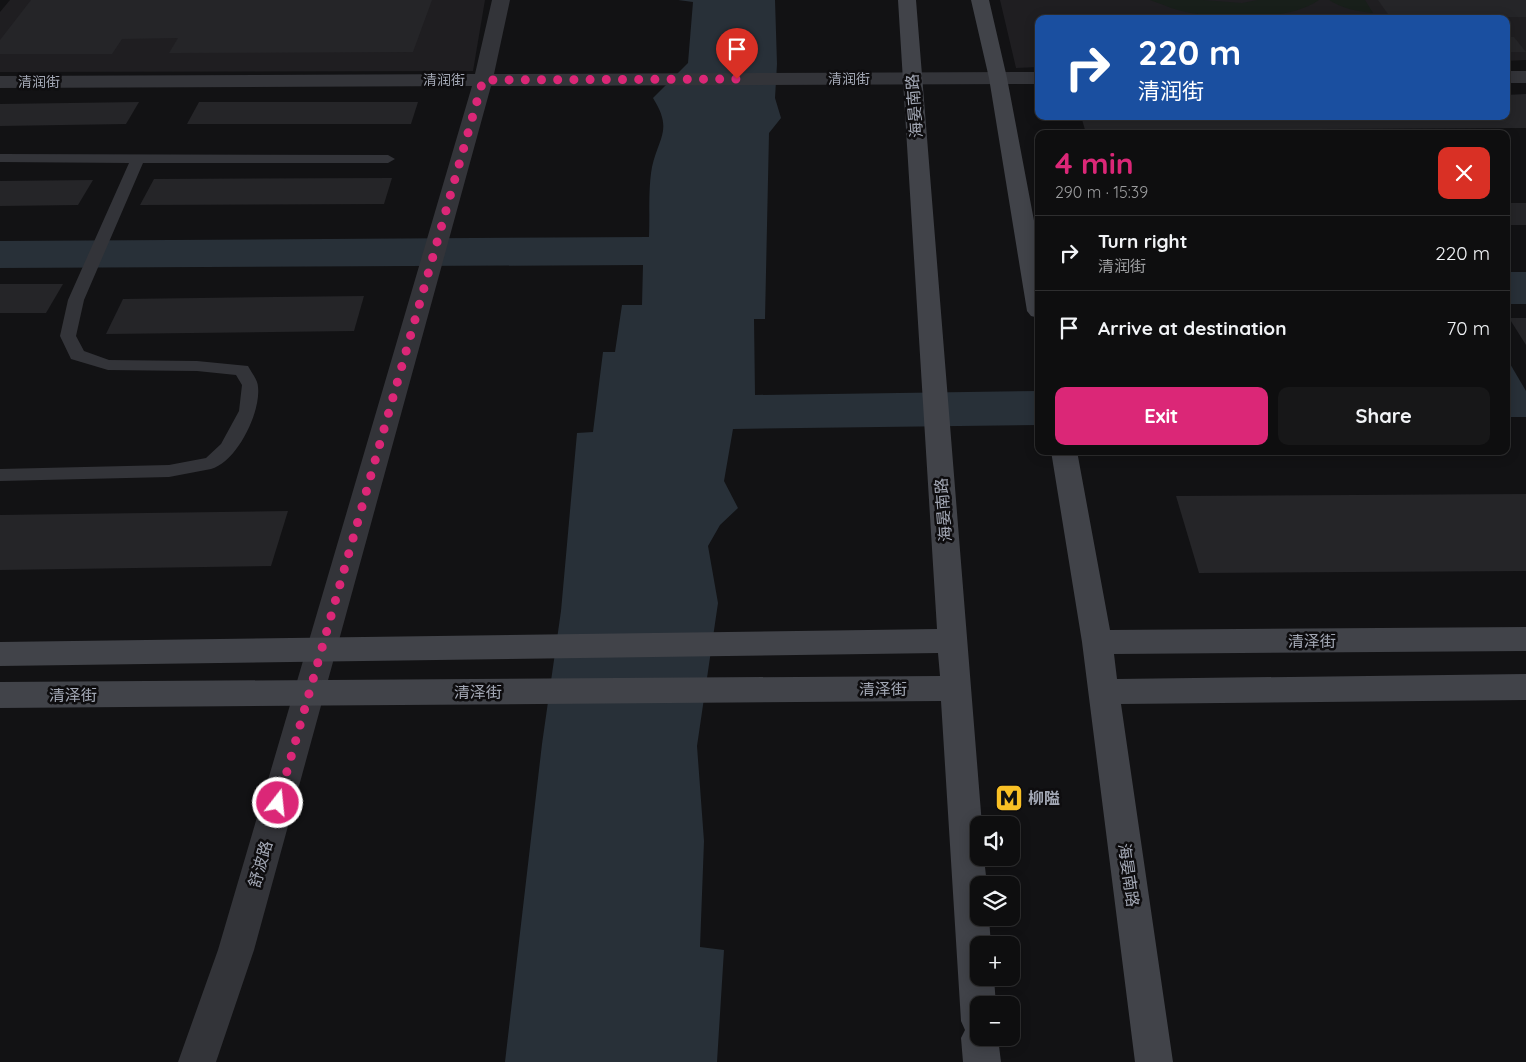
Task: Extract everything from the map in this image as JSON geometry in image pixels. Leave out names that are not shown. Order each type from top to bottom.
[{"type":"main road","name":"海晏南路","points":[[907,0],[977,996]]},
{"type":"main road","points":[[980,0],[998,78],[1035,288]]},
{"type":"main road","name":"海晏南路","points":[[1065,455],[1097,642],[1154,1062]]},
{"type":"main road","name":"清泽街","points":[[1097,642],[1526,639]]},
{"type":"main road","points":[[0,654],[952,641]]},
{"type":"main road","points":[[1104,692],[1526,687]]},
{"type":"main road","name":"清泽街","points":[[0,695],[955,688]]},
{"type":"main road","points":[[981,1046],[982,1062]]},
{"type":"street","name":"舒波路","points":[[197,1062],[236,950],[483,80],[501,0]]},
{"type":"street","points":[[1510,77],[1526,77]]},
{"type":"street","name":"清润街","points":[[0,82],[1035,78]]},
{"type":"lane","points":[[0,158],[388,159]]},
{"type":"lane","points":[[0,475],[169,471],[212,462],[228,448],[248,411],[250,384],[242,370],[197,366],[108,365],[77,355],[68,336],[76,300],[138,158]]},
{"type":"shaded area","points":[[10,0],[485,0],[473,71],[0,72],[0,12]]},
{"type":"shaded area","points":[[678,0],[775,0],[777,64],[775,98],[781,118],[769,133],[765,319],[754,319],[755,395],[1035,391],[1035,425],[733,429],[724,481],[738,508],[720,525],[708,546],[718,603],[697,746],[704,841],[700,947],[724,950],[717,1062],[505,1062],[542,744],[561,611],[577,433],[593,432],[603,352],[615,352],[622,305],[642,305],[643,265],[0,268],[0,241],[649,237],[652,167],[663,133],[662,118],[653,98],[688,63],[693,2]]},
{"type":"shaded area","points":[[1000,0],[1526,0],[1526,60],[1510,61],[1510,15],[1035,15],[1035,67],[1016,68]]},
{"type":"shaded area","points":[[1150,0],[1203,0],[1242,3],[1258,0],[1319,0],[1306,7],[1275,15],[1205,15],[1170,8]]},
{"type":"shaded area","points":[[1329,0],[1365,0],[1373,13],[1345,8]]},
{"type":"shaded area","points":[[1510,272],[1526,272],[1526,304],[1510,304]]},
{"type":"shaded area","points":[[1510,364],[1526,391],[1526,417],[1510,417]]},
{"type":"building","points":[[31,0],[432,0],[413,52],[169,53],[178,38],[122,39],[112,54],[0,54],[0,40]]},
{"type":"building","points":[[1378,0],[1526,0],[1526,17],[1510,17],[1510,15],[1389,15]]},
{"type":"building","points":[[1510,37],[1514,37],[1526,52],[1510,52]]},
{"type":"building","points":[[1526,94],[1526,128],[1085,130],[1082,120],[1510,120],[1510,95]]},
{"type":"building","points":[[139,102],[126,124],[0,126],[0,104]]},
{"type":"building","points":[[199,102],[418,102],[411,124],[187,124]]},
{"type":"building","points":[[392,178],[384,204],[140,205],[154,179]]},
{"type":"building","points":[[93,180],[78,205],[0,206],[0,181]]},
{"type":"building","points":[[1510,203],[1526,203],[1526,225],[1510,225]]},
{"type":"building","points":[[0,284],[63,284],[46,313],[0,313]]},
{"type":"building","points":[[364,296],[354,331],[106,334],[123,299]]},
{"type":"building","points":[[1510,318],[1526,318],[1526,345],[1510,320]]},
{"type":"building","points":[[1526,494],[1526,571],[1199,573],[1176,496]]},
{"type":"building","points":[[288,511],[271,566],[0,570],[0,515]]},
{"type":"place","name":"柳隘","points":[[1009,798]]},
{"type":"route","points":[[278,803],[483,80],[737,79]]}]
